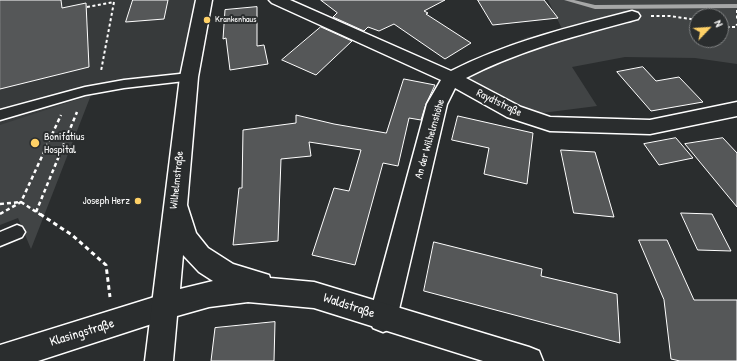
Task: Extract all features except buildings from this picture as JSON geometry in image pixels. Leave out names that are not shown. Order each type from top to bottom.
[{"type":"street","name":"Wilhelmstraße","points":[[159,361],[189,77],[204,0]]},
{"type":"street","name":"Raydtstraße","points":[[277,0],[451,78],[514,112],[550,124],[650,127],[737,109]]},
{"type":"street","points":[[451,78],[491,58],[552,37],[632,16]]},
{"type":"street","name":"An der Wilhelmshöhe","points":[[383,318],[437,104],[451,78]]},
{"type":"street","points":[[175,200],[187,239],[201,258],[213,268],[239,279],[314,295]]},
{"type":"street","name":"Waldstraße","points":[[164,307],[209,294],[248,289],[314,295],[383,318],[529,361]]},
{"type":"street","name":"Klasingstraße","points":[[0,359],[164,307]]},
{"type":"lane","points":[[0,115],[85,91],[124,84],[189,77]]},
{"type":"lane","points":[[0,239],[17,232]]},
{"type":"path","points":[[86,7],[114,2],[98,89]]},
{"type":"path","points":[[729,27],[736,27],[737,10]]},
{"type":"path","points":[[632,16],[670,16],[689,19]]},
{"type":"path","points":[[0,214],[21,202],[62,114],[85,91]]},
{"type":"path","points":[[36,212],[85,91]]},
{"type":"path","points":[[0,204],[21,202],[72,236],[106,265],[113,323]]},
{"type":"shaded area","name":"Bonifatius Hospital","points":[[0,0],[204,0],[193,79],[89,94],[51,191],[0,202]]},
{"type":"shaded area","points":[[548,0],[737,0],[737,64],[695,58],[625,57],[572,67],[597,106],[542,113],[501,102],[467,86],[465,75],[467,67],[496,50],[528,37],[564,33]]},
{"type":"shaded area","points":[[91,95],[31,249],[18,218],[0,225],[0,125]]},
{"type":"waterway","points":[[567,0],[595,7],[737,6]]},
{"type":"place","name":"Krankenhaus","points":[[207,20]]},
{"type":"place","name":"Bonifatius Hospital","points":[[35,143]]},
{"type":"place","name":"Joseph Herz","points":[[138,201]]}]
